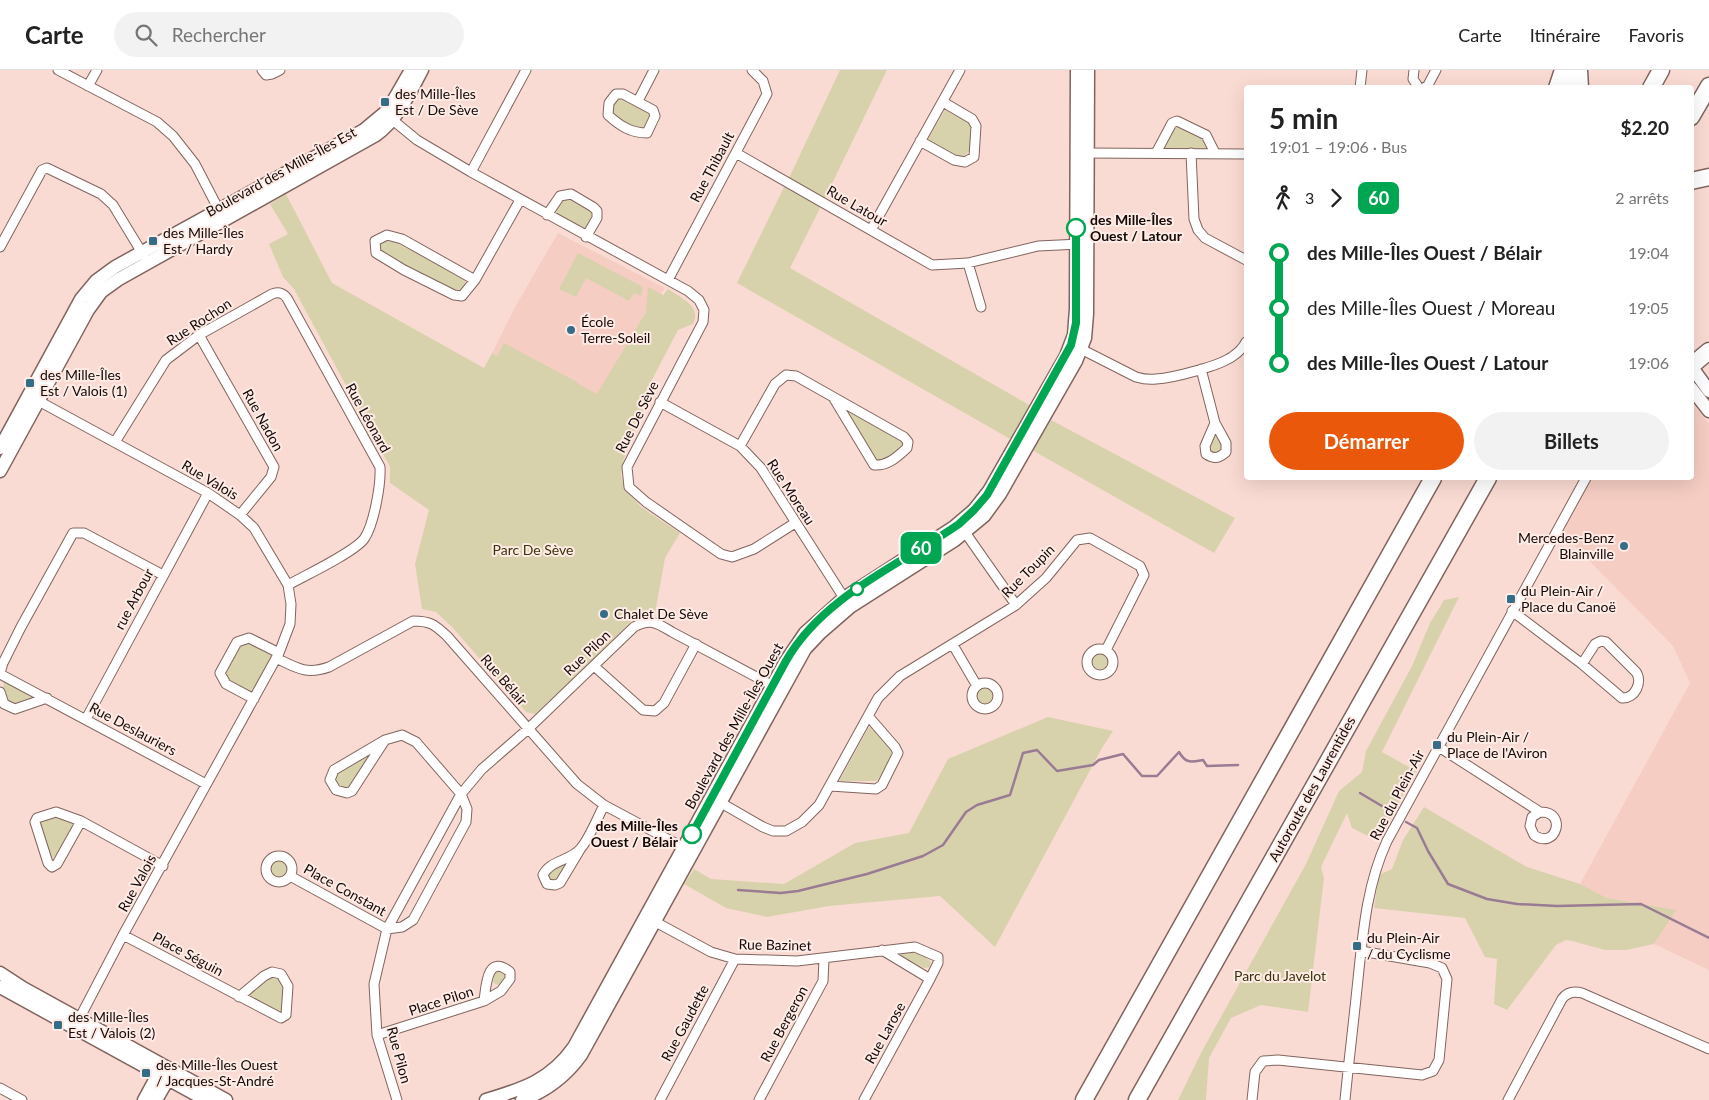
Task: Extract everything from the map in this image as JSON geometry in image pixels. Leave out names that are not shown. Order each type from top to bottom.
[{"type":"highway","points":[[1558,85],[1563,70]]},
{"type":"highway","points":[[1653,85],[1661,70]]},
{"type":"highway","points":[[1694,112],[1709,86]]},
{"type":"highway","points":[[1694,180],[1709,177]]},
{"type":"highway","points":[[1696,368],[1709,350]]},
{"type":"highway","points":[[1084,1100],[1432,480]]},
{"type":"highway","name":"Autoroute des Laurentides","points":[[1137,1100],[1487,480]]},
{"type":"street","points":[[58,70],[157,122],[173,136],[195,164],[222,215]]},
{"type":"street","points":[[88,86],[97,70]]},
{"type":"street","points":[[262,70],[266,74],[272,74],[280,70]]},
{"type":"street","name":"Boulevard des Mille-Îles Est","points":[[0,448],[34,398],[88,310],[98,296],[113,282],[144,258],[380,133],[411,70]]},
{"type":"street","name":"Boulevard des Mille-Îles Est","points":[[389,117],[403,105],[422,70]]},
{"type":"street","points":[[471,172],[526,70]]},
{"type":"street","points":[[638,101],[654,70]]},
{"type":"street","name":"Rue Thibault","points":[[668,280],[767,94],[763,81],[752,70]]},
{"type":"street","points":[[871,230],[960,70]]},
{"type":"street","name":"Boulevard des Mille-Îles Ouest","points":[[522,1100],[549,1087],[574,1066],[587,1046],[688,850],[777,688],[801,654],[847,603],[962,528],[980,521],[996,502],[1076,347],[1085,338],[1087,319],[1082,244],[1082,153],[1077,70]]},
{"type":"street","name":"Boulevard des Mille-Îles Ouest","points":[[1082,153],[1088,70]]},
{"type":"street","points":[[1360,85],[1362,70]]},
{"type":"street","points":[[1414,70],[1413,79],[1417,85]]},
{"type":"street","points":[[1428,85],[1436,70]]},
{"type":"street","points":[[1571,70],[1572,85]]},
{"type":"street","points":[[1581,70],[1582,85]]},
{"type":"street","points":[[616,94],[623,94],[638,101],[653,110],[655,116],[647,132],[635,133],[616,123],[608,115],[609,103],[616,94]]},
{"type":"street","points":[[920,141],[954,160],[965,162],[974,157],[976,126],[972,119],[943,102]]},
{"type":"street","name":"Rue De Sève","points":[[389,117],[417,140],[471,172],[586,237],[668,280],[699,300],[704,310],[703,322],[627,467],[629,486],[646,502],[721,554],[732,557],[754,549],[795,524]]},
{"type":"street","points":[[1156,153],[1172,123],[1177,121],[1206,135],[1215,153]]},
{"type":"street","name":"Rue Latour","points":[[736,152],[932,265],[968,263],[1038,246],[1082,244]]},
{"type":"street","points":[[1082,153],[1244,154]]},
{"type":"street","points":[[1191,153],[1194,219],[1198,230],[1205,238],[1244,259]]},
{"type":"street","points":[[0,248],[42,170],[47,168],[101,194],[113,205],[144,258]]},
{"type":"street","points":[[547,215],[560,196],[571,194],[597,211],[598,218],[586,237]]},
{"type":"street","points":[[475,280],[402,239],[387,235],[376,241],[376,253],[454,296],[462,296],[475,280],[520,200]]},
{"type":"street","points":[[968,263],[981,307]]},
{"type":"street","name":"Rue Rochon","points":[[116,442],[166,360],[199,335],[272,294],[280,293]]},
{"type":"street","name":"Rue Léonard","points":[[280,293],[287,298],[380,468],[380,480],[374,514],[365,538],[352,550],[288,585]]},
{"type":"street","name":"Rue Nadon","points":[[199,335],[274,467],[271,477],[240,515]]},
{"type":"street","points":[[1076,347],[1136,377],[1157,379],[1201,369],[1232,358],[1244,346]]},
{"type":"street","points":[[1696,368],[1709,391]]},
{"type":"street","points":[[1201,369],[1215,423]]},
{"type":"street","points":[[740,446],[775,384],[786,375],[796,376],[904,437],[908,442],[907,448],[890,462],[874,465],[833,398]]},
{"type":"street","points":[[1694,392],[1709,412]]},
{"type":"street","name":"Boulevard des Mille-Îles Est","points":[[0,471],[34,398]]},
{"type":"street","name":"Rue Valois","points":[[34,398],[208,493],[240,515],[254,528],[288,585],[291,604],[290,624],[278,656],[206,784],[77,1023]]},
{"type":"street","name":"Rue Moreau","points":[[660,402],[740,446],[761,468],[847,603]]},
{"type":"street","name":"Rue du Plein-Air","points":[[1345,1100],[1361,951],[1377,862],[1585,480]]},
{"type":"street","name":"rue Arbour","points":[[86,720],[208,493]]},
{"type":"street","points":[[962,528],[1016,605]]},
{"type":"street","name":"Rue Deslauriers","points":[[163,575],[84,533],[73,534],[21,627],[3,663],[0,674],[206,784]]},
{"type":"street","name":"Rue Toupin","points":[[716,800],[762,827],[773,830],[786,831],[802,822],[819,805],[878,698],[900,676],[1016,605],[1046,578],[1077,540],[1090,538],[1140,566],[1144,575],[1106,650]]},
{"type":"street","points":[[1512,611],[1582,664],[1622,698],[1632,696],[1639,682],[1636,672],[1606,642],[1601,641],[1596,644],[1582,664]]},
{"type":"street","name":"Rue Bélair","points":[[278,656],[304,671],[317,672],[413,621],[427,621],[447,636],[576,784],[604,805],[688,850]]},
{"type":"street","name":"Rue Pilon","points":[[397,1100],[377,1035],[374,984],[387,929],[461,794],[482,769],[528,729],[634,627],[642,623],[655,622],[777,688]]},
{"type":"street","points":[[254,699],[226,684],[220,672],[237,642],[249,638],[278,656]]},
{"type":"street","points":[[594,666],[644,710],[655,711],[664,703],[696,644]]},
{"type":"street","points":[[953,645],[977,686]]},
{"type":"street","points":[[0,692],[4,704],[15,709],[47,698]]},
{"type":"street","points":[[830,786],[876,789],[882,785],[898,753],[869,717]]},
{"type":"street","points":[[385,740],[352,791],[347,793],[336,790],[330,780],[334,770],[385,740],[402,735],[416,742],[461,794],[467,809],[466,822],[413,920],[402,927],[387,929]]},
{"type":"street","points":[[1439,747],[1540,812]]},
{"type":"street","points":[[581,848],[571,856],[549,866],[543,876],[547,884],[555,885],[560,883],[581,848],[604,805]]},
{"type":"street","points":[[80,821],[57,864],[52,867],[48,863],[35,822],[37,818],[56,812],[80,821],[163,866]]},
{"type":"street","name":"Place Constant","points":[[290,876],[387,929]]},
{"type":"street","name":"Boulevard des Mille-Îles Ouest","points":[[486,1100],[512,1096],[545,1077],[561,1064],[570,1053],[651,919]]},
{"type":"street","name":"Rue Bazinet","points":[[651,919],[711,952],[735,959],[771,961],[824,959],[882,950],[915,948],[938,957],[938,963],[930,979]]},
{"type":"street","name":"Place Séguin","points":[[124,935],[239,997],[281,1018],[286,1015],[288,986],[280,974],[272,972],[264,976],[239,997]]},
{"type":"street","points":[[882,950],[930,979]]},
{"type":"street","points":[[1252,1100],[1255,1072],[1263,1061],[1278,1060],[1422,1075],[1433,1071],[1440,1060],[1447,979],[1442,968],[1430,963],[1361,951]]},
{"type":"street","name":"Rue Gaudette","points":[[660,1100],[735,959]]},
{"type":"street","name":"Rue Bergeron","points":[[759,1100],[823,981],[824,959]]},
{"type":"street","name":"Rue Larose","points":[[864,1100],[930,979]]},
{"type":"street","points":[[2,983],[165,1072],[226,1100]]},
{"type":"street","points":[[1508,1100],[1562,999],[1573,992],[1582,993],[1709,1049]]},
{"type":"street","name":"Place Pilon","points":[[377,1035],[484,1001]]},
{"type":"street","points":[[144,1100],[165,1072]]},
{"type":"street","points":[[156,1100],[165,1072]]},
{"type":"street","points":[[165,1072],[206,1100]]},
{"type":"street","points":[[0,1088],[22,1100]]},
{"type":"shaded area","name":"École Terre-Soleil","points":[[558,233],[665,288],[589,408],[492,353],[515,307]]},
{"type":"shaded area","points":[[1694,406],[1709,424],[1709,970],[1654,944],[1675,910],[1607,898],[1580,884],[1690,683],[1673,646],[1561,532],[1590,480],[1694,480]]},
{"type":"green space","points":[[840,70],[887,70],[825,198],[789,178]]},
{"type":"green space","points":[[616,94],[653,110],[647,133],[635,133],[608,115]]},
{"type":"green space","points":[[945,110],[971,124],[971,149],[963,158],[927,141]]},
{"type":"green space","points":[[1177,123],[1204,135],[1213,152],[1158,152]]},
{"type":"green space","points":[[785,185],[821,206],[790,268],[1031,406],[1012,440],[737,283]]},
{"type":"green space","name":"Parc De Sève","points":[[286,194],[332,283],[484,368],[492,353],[497,356],[504,343],[597,394],[646,312],[648,287],[663,295],[668,289],[689,303],[695,312],[693,324],[678,330],[644,395],[644,408],[623,461],[621,475],[625,489],[641,507],[680,533],[665,558],[655,613],[632,620],[591,662],[535,714],[526,712],[453,628],[436,612],[422,609],[415,564],[429,510],[390,483],[390,467],[294,289],[283,277],[269,244],[288,234],[270,204]]},
{"type":"green space","points":[[568,199],[593,213],[585,230],[554,213],[561,201]]},
{"type":"green space","points":[[386,240],[397,243],[463,278],[465,282],[462,289],[453,290],[379,251],[379,245]]},
{"type":"green space","points":[[578,253],[643,287],[641,296],[634,293],[629,301],[586,278],[576,297],[559,289]]},
{"type":"green space","points":[[833,397],[904,437],[907,448],[874,465]]},
{"type":"green space","points":[[1051,420],[1235,518],[1214,553],[1032,450]]},
{"type":"green space","points":[[1215,425],[1225,443],[1219,457],[1207,453]]},
{"type":"green space","name":"Parc du Javelot","points":[[1459,597],[1382,752],[1416,771],[1378,841],[1352,828],[1347,813],[1321,867],[1324,878],[1308,1012],[1261,1005],[1231,1018],[1209,1058],[1206,1100],[1178,1100],[1202,1051],[1306,864],[1339,791],[1362,772],[1366,751],[1412,666],[1430,623],[1444,600]]},
{"type":"green space","points":[[247,641],[276,654],[255,697],[229,683],[224,673],[238,645]]},
{"type":"green space","points":[[1097,653],[1103,653],[1108,658],[1106,667],[1097,669],[1092,664],[1092,658]]},
{"type":"green space","points":[[4,681],[34,699],[14,706],[4,695]]},
{"type":"green space","points":[[985,688],[993,696],[985,704],[977,696]]},
{"type":"green space","points":[[1048,717],[1113,731],[1102,748],[995,947],[940,896],[829,906],[767,917],[726,908],[684,884],[694,869],[711,879],[784,884],[855,843],[909,833],[948,759]]},
{"type":"green space","points":[[869,727],[875,727],[892,748],[894,755],[877,781],[839,781]]},
{"type":"green space","points":[[376,749],[350,789],[338,787],[333,779],[336,772]]},
{"type":"green space","points":[[1424,807],[1527,867],[1580,884],[1607,898],[1676,910],[1654,944],[1626,950],[1605,950],[1566,940],[1556,945],[1507,1010],[1494,1004],[1497,959],[1485,957],[1465,918],[1374,908],[1379,875],[1392,869],[1403,840]]},
{"type":"green space","points":[[54,816],[60,816],[73,822],[73,827],[61,850],[54,857],[50,858],[40,826],[41,822]]},
{"type":"green space","points":[[576,854],[558,882],[548,882],[547,871]]},
{"type":"green space","points":[[279,858],[287,861],[290,869],[287,877],[279,880],[271,877],[268,869],[271,861]]},
{"type":"green space","points":[[904,951],[925,957],[931,962],[930,967],[924,968],[903,957],[901,954]]},
{"type":"green space","points":[[499,971],[504,973],[506,978],[504,983],[499,985],[494,983],[492,978],[494,973]]},
{"type":"green space","points":[[279,975],[286,987],[284,1012],[281,1015],[246,997],[267,977]]},
{"type":"waterway","points":[[738,890],[781,893],[798,891],[867,874],[923,856],[943,845],[966,812],[977,805],[1010,795],[1023,753],[1037,750],[1057,771],[1093,765],[1099,760],[1123,754],[1142,776],[1157,776],[1179,752],[1187,760],[1192,762],[1203,760],[1207,766],[1238,765]]},
{"type":"waterway","points":[[1360,793],[1392,812]]},
{"type":"waterway","points":[[1406,822],[1417,828],[1428,851],[1448,884],[1487,899],[1517,904],[1557,906],[1641,904],[1709,938]]},
{"type":"bus line","name":"60","points":[[692,834],[786,661],[801,638],[848,594],[959,524],[987,495],[1071,345],[1076,323],[1076,228]]},
{"type":"place","name":"des Mille-Îles Est / De Sève","points":[[385,102]]},
{"type":"place","name":"des Mille-Îles Ouest / Latour","points":[[1076,228]]},
{"type":"place","name":"des Mille-Îles Est / Hardy","points":[[153,241]]},
{"type":"place","name":"École Terre-Soleil","points":[[571,330]]},
{"type":"place","name":"des Mille-Îles Est / Valois (1)","points":[[30,383]]},
{"type":"place","name":"Mercedes-Benz Blainville","points":[[1624,546]]},
{"type":"place","name":"du Plein-Air / Place du Canoë","points":[[1511,599]]},
{"type":"place","name":"Chalet De Sève","points":[[604,614]]},
{"type":"place","name":"du Plein-Air / Place de l'Aviron","points":[[1437,745]]},
{"type":"place","name":"des Mille-Îles Ouest / Bélair","points":[[692,834]]},
{"type":"place","name":"du Plein-Air / du Cyclisme","points":[[1357,946]]},
{"type":"place","name":"des Mille-Îles Est / Valois (2)","points":[[58,1025]]},
{"type":"place","name":"des Mille-Îles Ouest / Jacques-St-André","points":[[146,1073]]}]
